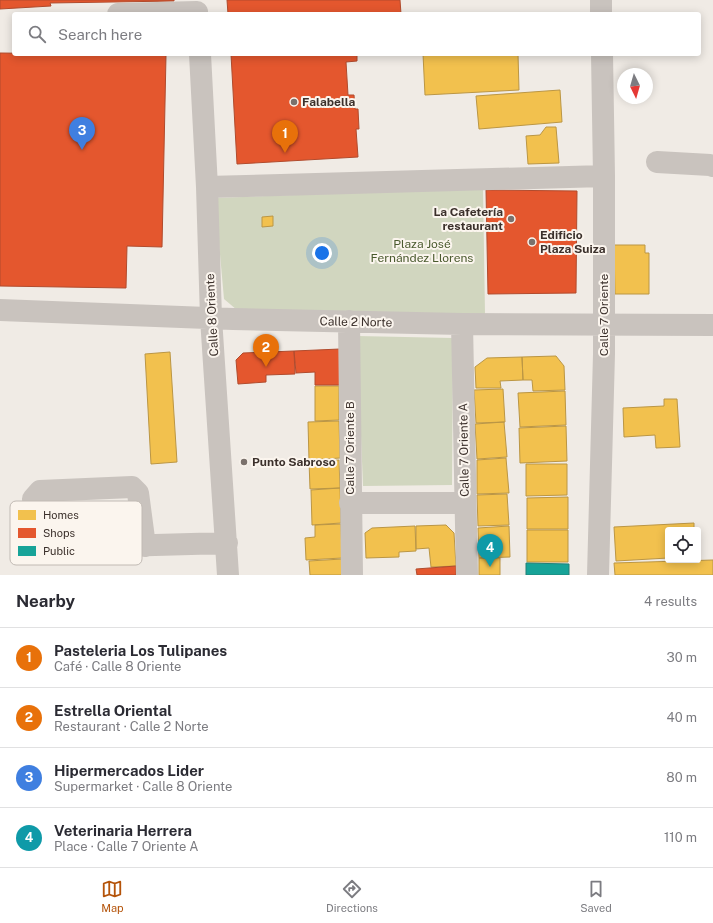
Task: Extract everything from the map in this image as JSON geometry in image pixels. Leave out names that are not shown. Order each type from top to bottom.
[{"type":"street","points":[[601,0],[601,12]]},
{"type":"street","points":[[150,12],[197,9]]},
{"type":"street","name":"Calle 8 Oriente","points":[[200,56],[207,187],[211,318],[228,575]]},
{"type":"street","name":"Calle 7 Oriente","points":[[598,575],[604,354],[602,56]]},
{"type":"street","points":[[657,162],[713,166]]},
{"type":"street","points":[[207,187],[604,176]]},
{"type":"street","name":"Calle 2 Norte","points":[[0,310],[211,318],[462,324],[713,325]]},
{"type":"street","name":"Calle 7 Oriente B","points":[[349,321],[352,575]]},
{"type":"street","name":"Calle 7 Oriente A","points":[[462,324],[467,575]]},
{"type":"street","points":[[33,501],[40,491],[132,487],[138,493],[139,501]]},
{"type":"street","points":[[350,503],[465,503]]},
{"type":"street","points":[[142,523],[145,546]]},
{"type":"street","points":[[142,546],[227,543]]},
{"type":"green space","name":"Plaza José Fernández Llorens","points":[[483,188],[485,314],[237,310],[224,299],[215,198]]},
{"type":"green space","points":[[357,336],[453,338],[452,485],[363,486]]},
{"type":"building: Homes","points":[[423,56],[518,56],[519,90],[425,95]]},
{"type":"building: Homes","points":[[560,90],[562,122],[479,129],[476,96]]},
{"type":"building: Homes","points":[[546,127],[556,127],[559,163],[528,164],[526,136],[540,135]]},
{"type":"building: Homes","points":[[273,216],[273,226],[262,227],[262,217]]},
{"type":"building: Homes","points":[[614,245],[645,245],[645,253],[649,253],[649,294],[615,294]]},
{"type":"building: Homes","points":[[170,352],[177,462],[151,464],[145,354]]},
{"type":"building: Homes","points":[[556,356],[564,366],[565,390],[533,391],[532,380],[523,380],[522,357]]},
{"type":"building: Homes","points":[[522,357],[523,380],[500,381],[501,388],[476,388],[475,367],[487,358]]},
{"type":"building: Homes","points":[[315,386],[339,386],[339,420],[315,421]]},
{"type":"building: Homes","points":[[503,389],[505,422],[476,423],[474,390]]},
{"type":"building: Homes","points":[[565,391],[566,425],[520,427],[518,393]]},
{"type":"building: Homes","points":[[664,399],[677,399],[680,447],[656,448],[655,435],[624,437],[623,408],[664,406]]},
{"type":"building: Homes","points":[[339,421],[340,458],[309,460],[308,422]]},
{"type":"building: Homes","points":[[504,422],[507,457],[477,459],[475,424]]},
{"type":"building: Homes","points":[[566,426],[567,461],[520,463],[519,428]]},
{"type":"building: Homes","points":[[506,458],[509,493],[477,494],[477,460]]},
{"type":"building: Homes","points":[[339,460],[340,488],[310,489],[309,461]]},
{"type":"building: Homes","points":[[526,464],[567,464],[567,495],[526,496]]},
{"type":"building: Homes","points":[[340,488],[341,523],[312,525],[311,490]]},
{"type":"building: Homes","points":[[507,494],[509,525],[478,526],[477,495]]},
{"type":"building: Homes","points":[[568,497],[568,529],[527,529],[527,498]]},
{"type":"building: Homes","points":[[694,523],[694,527],[665,527],[665,558],[616,561],[614,527]]},
{"type":"building: Homes","points":[[341,524],[342,558],[306,560],[305,538],[315,537],[315,525]]},
{"type":"building: Homes","points":[[446,525],[454,533],[456,566],[431,567],[429,548],[416,549],[416,526]]},
{"type":"building: Homes","points":[[415,526],[416,551],[399,552],[399,557],[366,558],[365,533],[372,528]]},
{"type":"building: Homes","points":[[509,526],[510,557],[479,558],[478,528]]},
{"type":"building: Homes","points":[[527,530],[568,530],[568,562],[527,562]]},
{"type":"building: Homes","points":[[479,558],[500,558],[500,575],[479,575]]},
{"type":"building: Homes","points":[[342,559],[343,575],[310,575],[309,561]]},
{"type":"building: Homes","points":[[701,560],[713,560],[713,575],[615,575],[614,563],[665,561],[665,563],[701,563]]},
{"type":"building: Shops","points":[[0,0],[174,1],[50,3],[51,6],[0,9]]},
{"type":"building: Shops","points":[[227,0],[400,0],[401,12],[228,12]]},
{"type":"building: Shops","points":[[0,53],[12,53],[12,56],[166,56],[162,247],[127,246],[126,288],[0,286]]},
{"type":"building: Shops","name":"Falabella","points":[[231,56],[357,56],[357,61],[346,62],[348,95],[354,95],[355,109],[358,109],[359,129],[356,129],[358,157],[237,164]]},
{"type":"building: Shops","name":"Edificio Plaza Suiza","points":[[486,190],[577,191],[576,293],[488,294]]},
{"type":"building: Shops","points":[[340,349],[341,385],[315,385],[315,372],[296,373],[294,351]]},
{"type":"building: Shops","points":[[294,351],[295,374],[266,375],[266,382],[238,384],[236,360],[243,353]]},
{"type":"building: Shops","points":[[456,566],[456,575],[417,575],[416,569]]},
{"type":"building: Public","points":[[526,563],[569,564],[569,575],[526,575]]},
{"type":"place","name":"Falabella","points":[[294,102]]},
{"type":"place","name":"Hipermercados Lider","points":[[82,150]]},
{"type":"place","name":"Pasteleria Los Tulipanes","points":[[285,153]]},
{"type":"place","name":"La Cafetería restaurant","points":[[511,219]]},
{"type":"place","name":"Edificio Plaza Suiza","points":[[532,242]]},
{"type":"place","name":"Estrella Oriental","points":[[266,367]]},
{"type":"place","name":"Punto Sabroso","points":[[244,462]]},
{"type":"place","name":"Veterinaria Herrera","points":[[490,567]]}]
